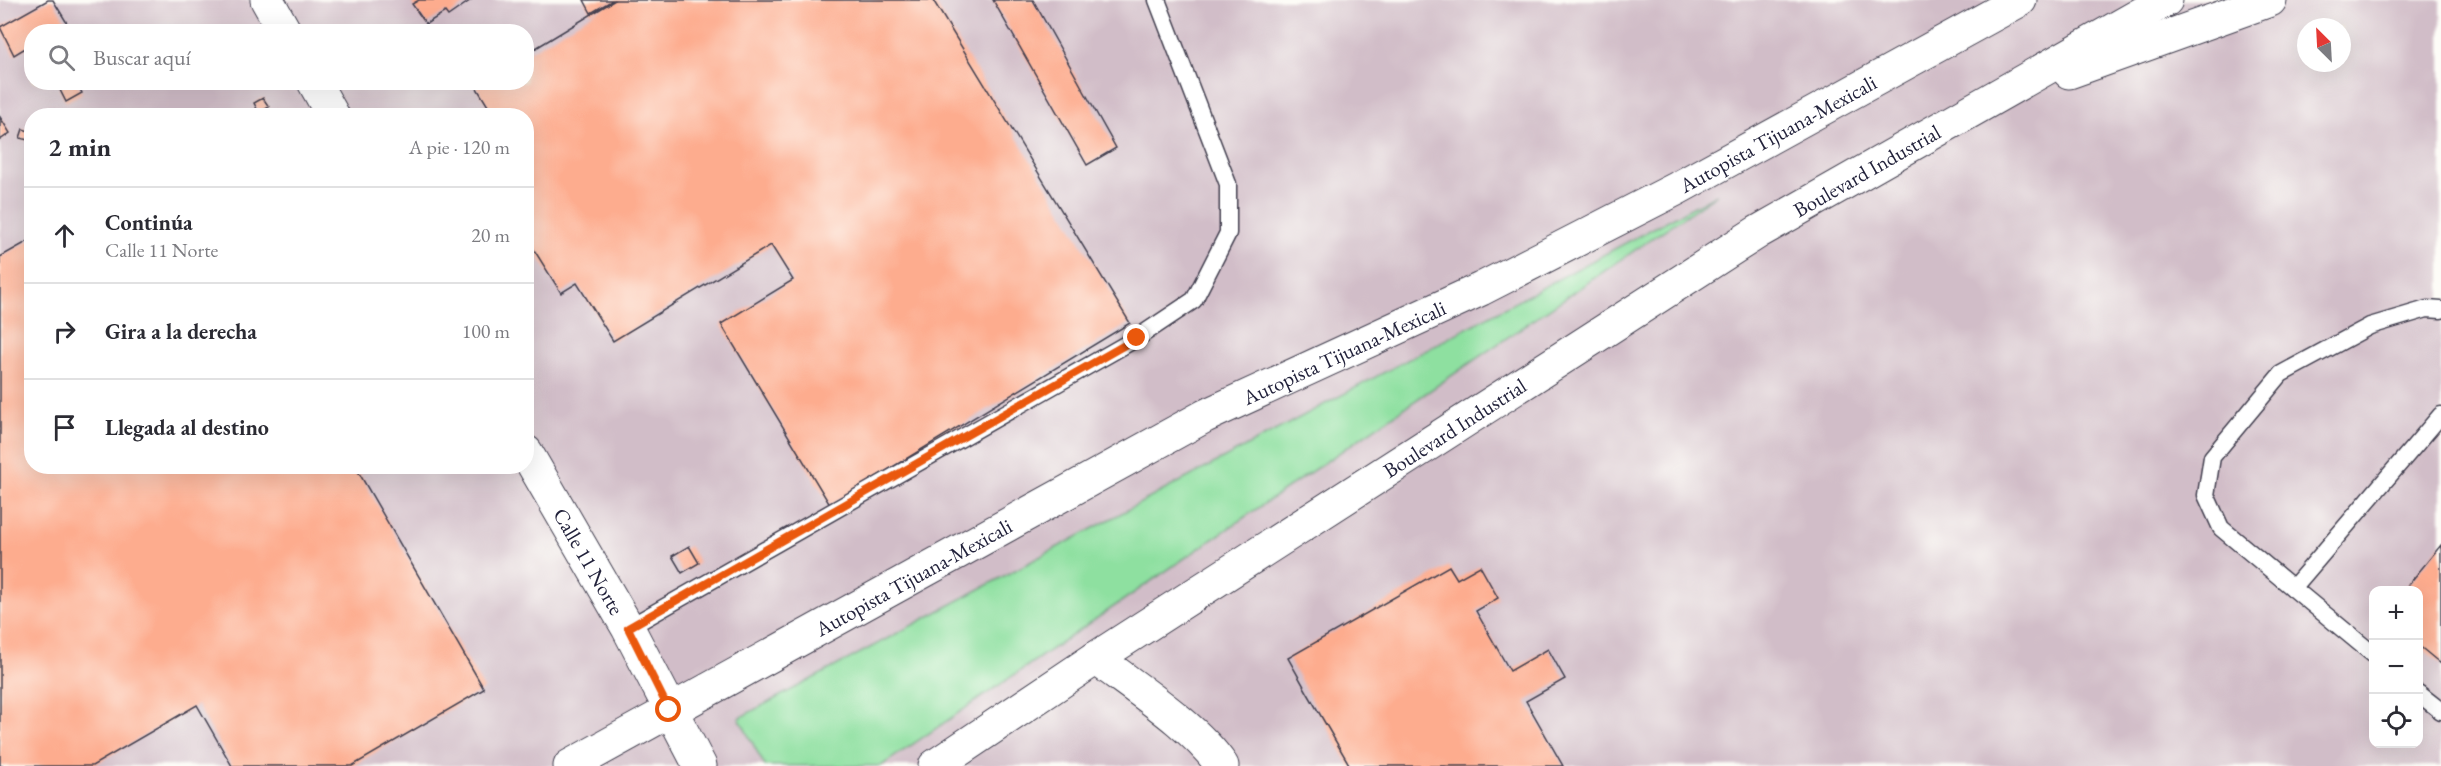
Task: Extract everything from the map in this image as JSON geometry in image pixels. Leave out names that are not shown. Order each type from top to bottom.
[{"type":"main road","points":[[267,0],[280,24]]},
{"type":"main road","name":"Autopista Tijuana-Mexicali","points":[[669,710],[1205,416],[1491,284],[1678,188],[2020,0]]},
{"type":"main road","points":[[1980,104],[2166,0]]},
{"type":"main road","points":[[1980,104],[2270,0]]},
{"type":"main road","points":[[318,90],[329,108]]},
{"type":"main road","name":"Boulevard Industrial","points":[[935,766],[1096,658],[1758,232],[1980,104]]},
{"type":"main road","name":"Calle 11 Norte","points":[[534,466],[628,628],[700,766]]},
{"type":"main road","points":[[1096,658],[1168,714],[1215,755],[1222,766]]},
{"type":"main road","points":[[570,766],[669,710]]},
{"type":"lane","points":[[628,628],[1137,338],[1194,300],[1228,233],[1228,184],[1157,0]]},
{"type":"lane","points":[[2369,652],[2221,528],[2206,495],[2212,458],[2281,374],[2370,326],[2427,309],[2441,310]]},
{"type":"lane","points":[[2293,588],[2441,415]]},
{"type":"lane","points":[[2419,694],[2441,711]]},
{"type":"shaded area","points":[[0,0],[2441,0],[2441,766],[0,766]]},
{"type":"green space","points":[[1717,194],[881,766],[765,766],[739,718]]},
{"type":"building","points":[[48,0],[53,0],[67,23],[24,24],[24,49],[14,55],[0,27]]},
{"type":"building","points":[[419,0],[471,0],[448,16],[445,12],[426,24],[412,4]]},
{"type":"building","points":[[584,0],[613,0],[591,13]]},
{"type":"building","points":[[615,0],[933,0],[1130,323],[830,505],[721,324],[793,280],[771,245],[613,341],[577,283],[561,293],[534,250],[534,108],[489,108],[478,90],[534,90],[534,49]]},
{"type":"building","points":[[993,0],[1033,0],[1116,148],[1087,165]]},
{"type":"building","points":[[60,90],[80,90],[82,93],[66,102]]},
{"type":"building","points":[[263,98],[269,107],[256,108],[254,103]]},
{"type":"building","points":[[0,117],[10,133],[0,140]]},
{"type":"building","points":[[23,129],[24,129],[24,139],[20,138]]},
{"type":"building","points":[[24,244],[24,474],[360,474],[484,689],[352,766],[232,766],[197,705],[92,766],[0,766],[0,257]]},
{"type":"building","points":[[2441,545],[2441,664],[2423,649],[2423,586],[2407,586]]},
{"type":"building","points":[[689,546],[699,563],[682,573],[672,556]]},
{"type":"building","points":[[1449,566],[1457,579],[1480,566],[1498,598],[1476,611],[1510,671],[1548,649],[1565,679],[1526,701],[1563,766],[1350,766],[1307,692],[1288,658]]},
{"type":"route","points":[[669,710],[628,628],[1137,338]]}]
